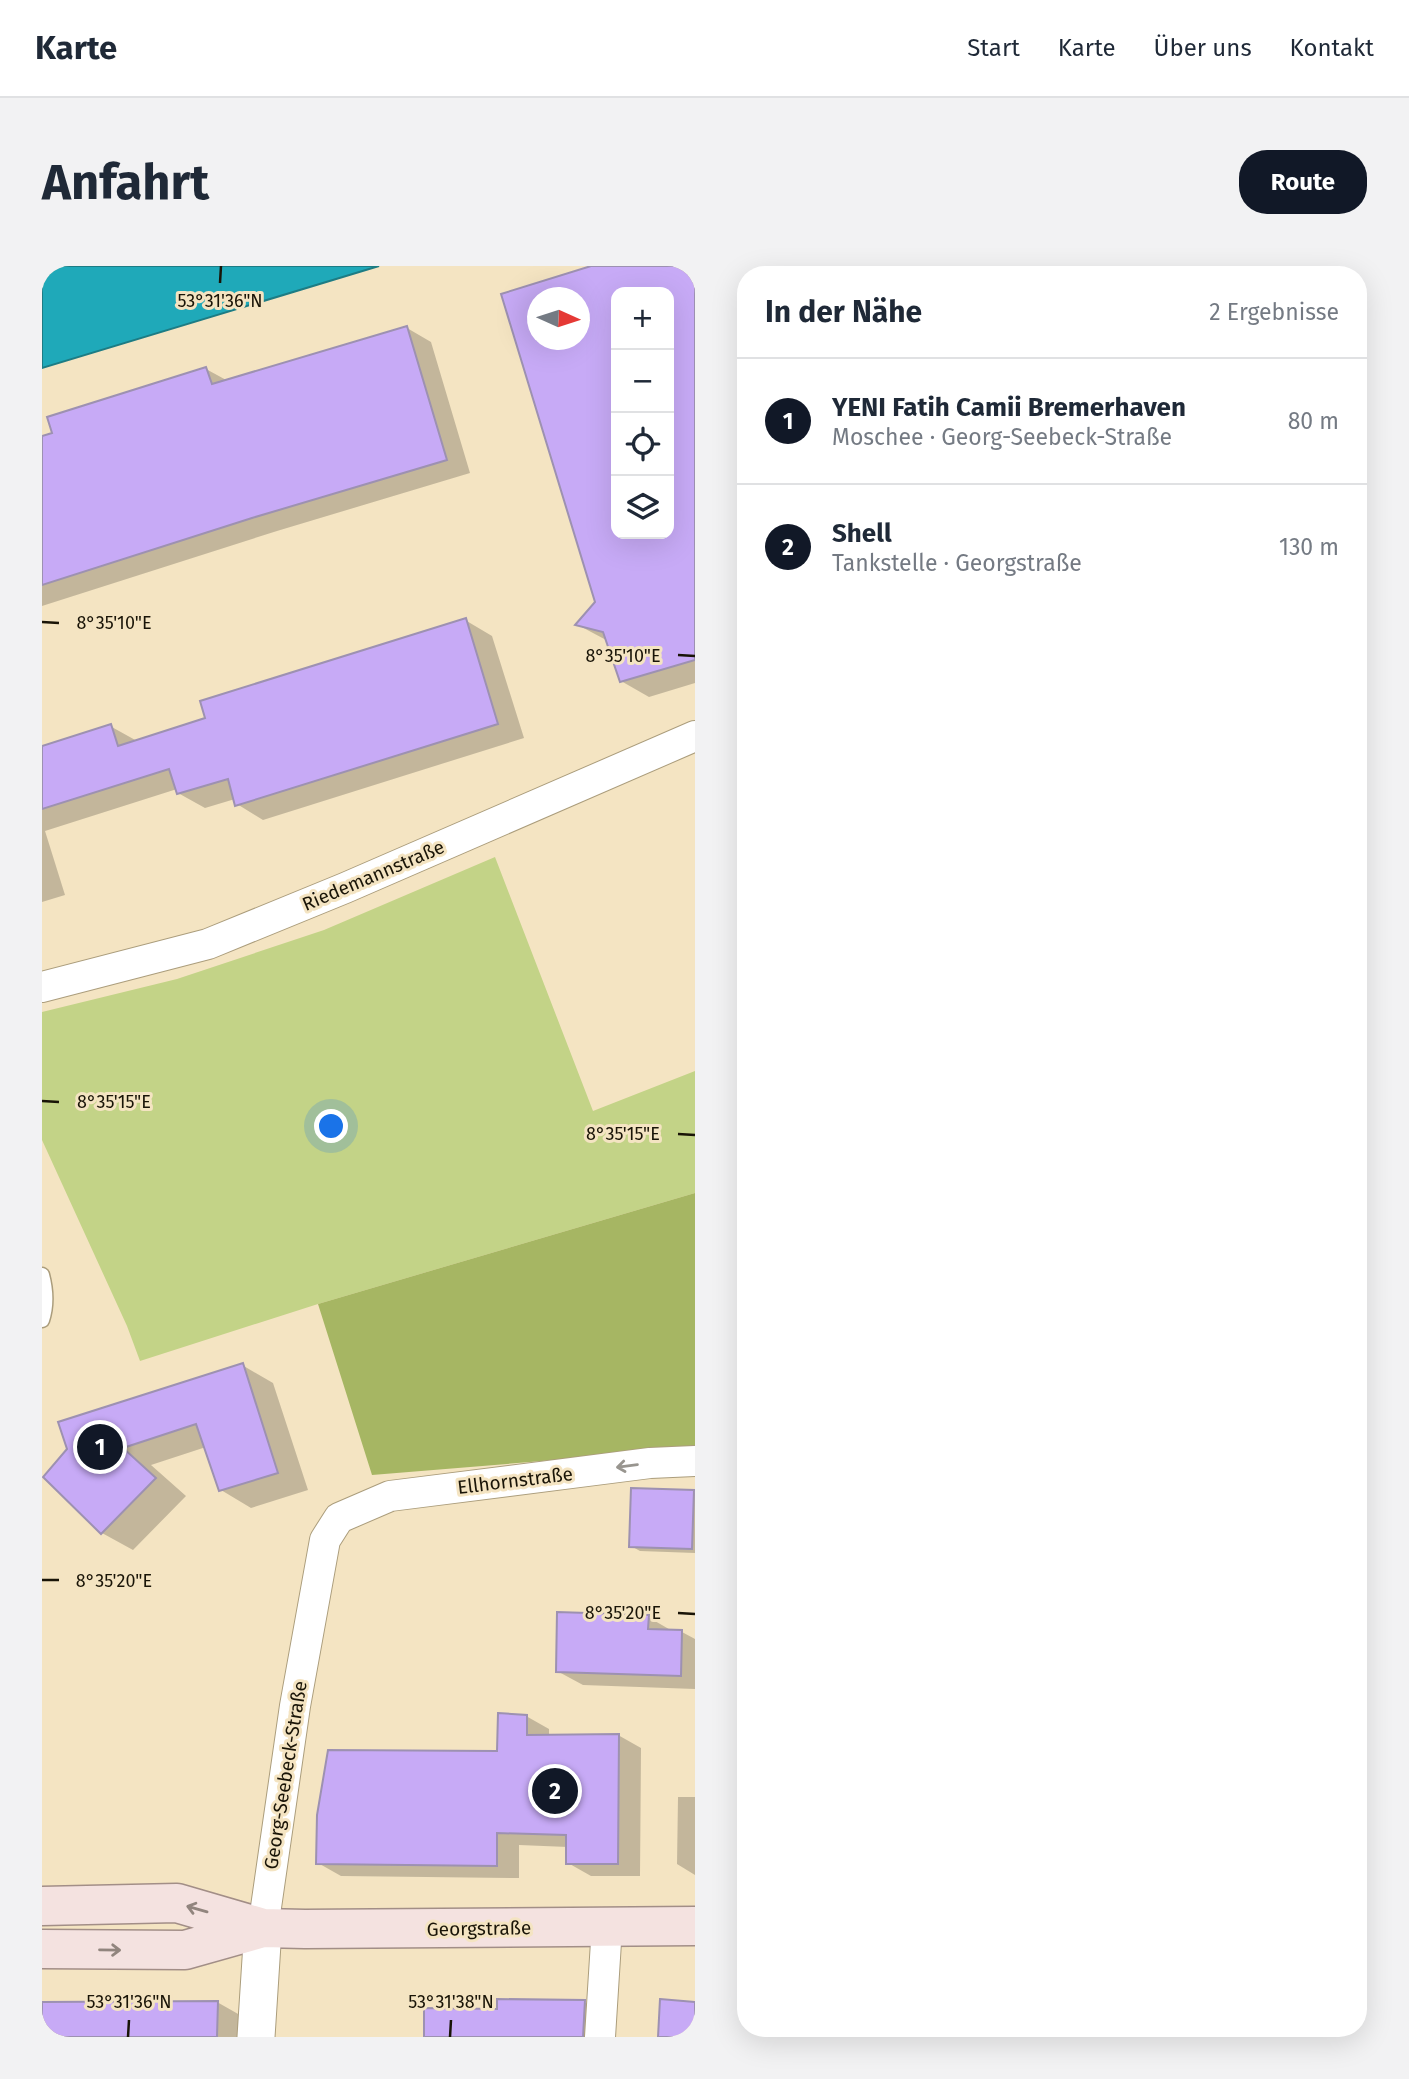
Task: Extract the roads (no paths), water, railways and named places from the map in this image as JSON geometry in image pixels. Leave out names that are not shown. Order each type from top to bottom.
[{"type":"main road","name":"Georgstraße","points":[[42,1906],[177,1903],[263,1928],[695,1926]]},
{"type":"main road","name":"Georgstraße","points":[[42,1949],[185,1950],[263,1928]]},
{"type":"street","name":"Riedemannstraße","points":[[42,988],[208,944],[345,888],[695,736]]},
{"type":"street","name":"Ellhornstraße","points":[[339,1518],[390,1496],[637,1465],[695,1461]]},
{"type":"street","name":"Georg-Seebeck-Straße","points":[[256,2037],[263,1928],[295,1706],[325,1540],[339,1518]]},
{"type":"street","points":[[600,2037],[607,1926]]},
{"type":"lane","points":[[42,1275],[45,1286],[42,1320]]},
{"type":"water","points":[[42,266],[379,266],[42,368]]},
{"type":"place","name":"YENI Fatih Camii Bremerhaven","points":[[100,1447]]},
{"type":"place","name":"Shell","points":[[555,1791]]}]
